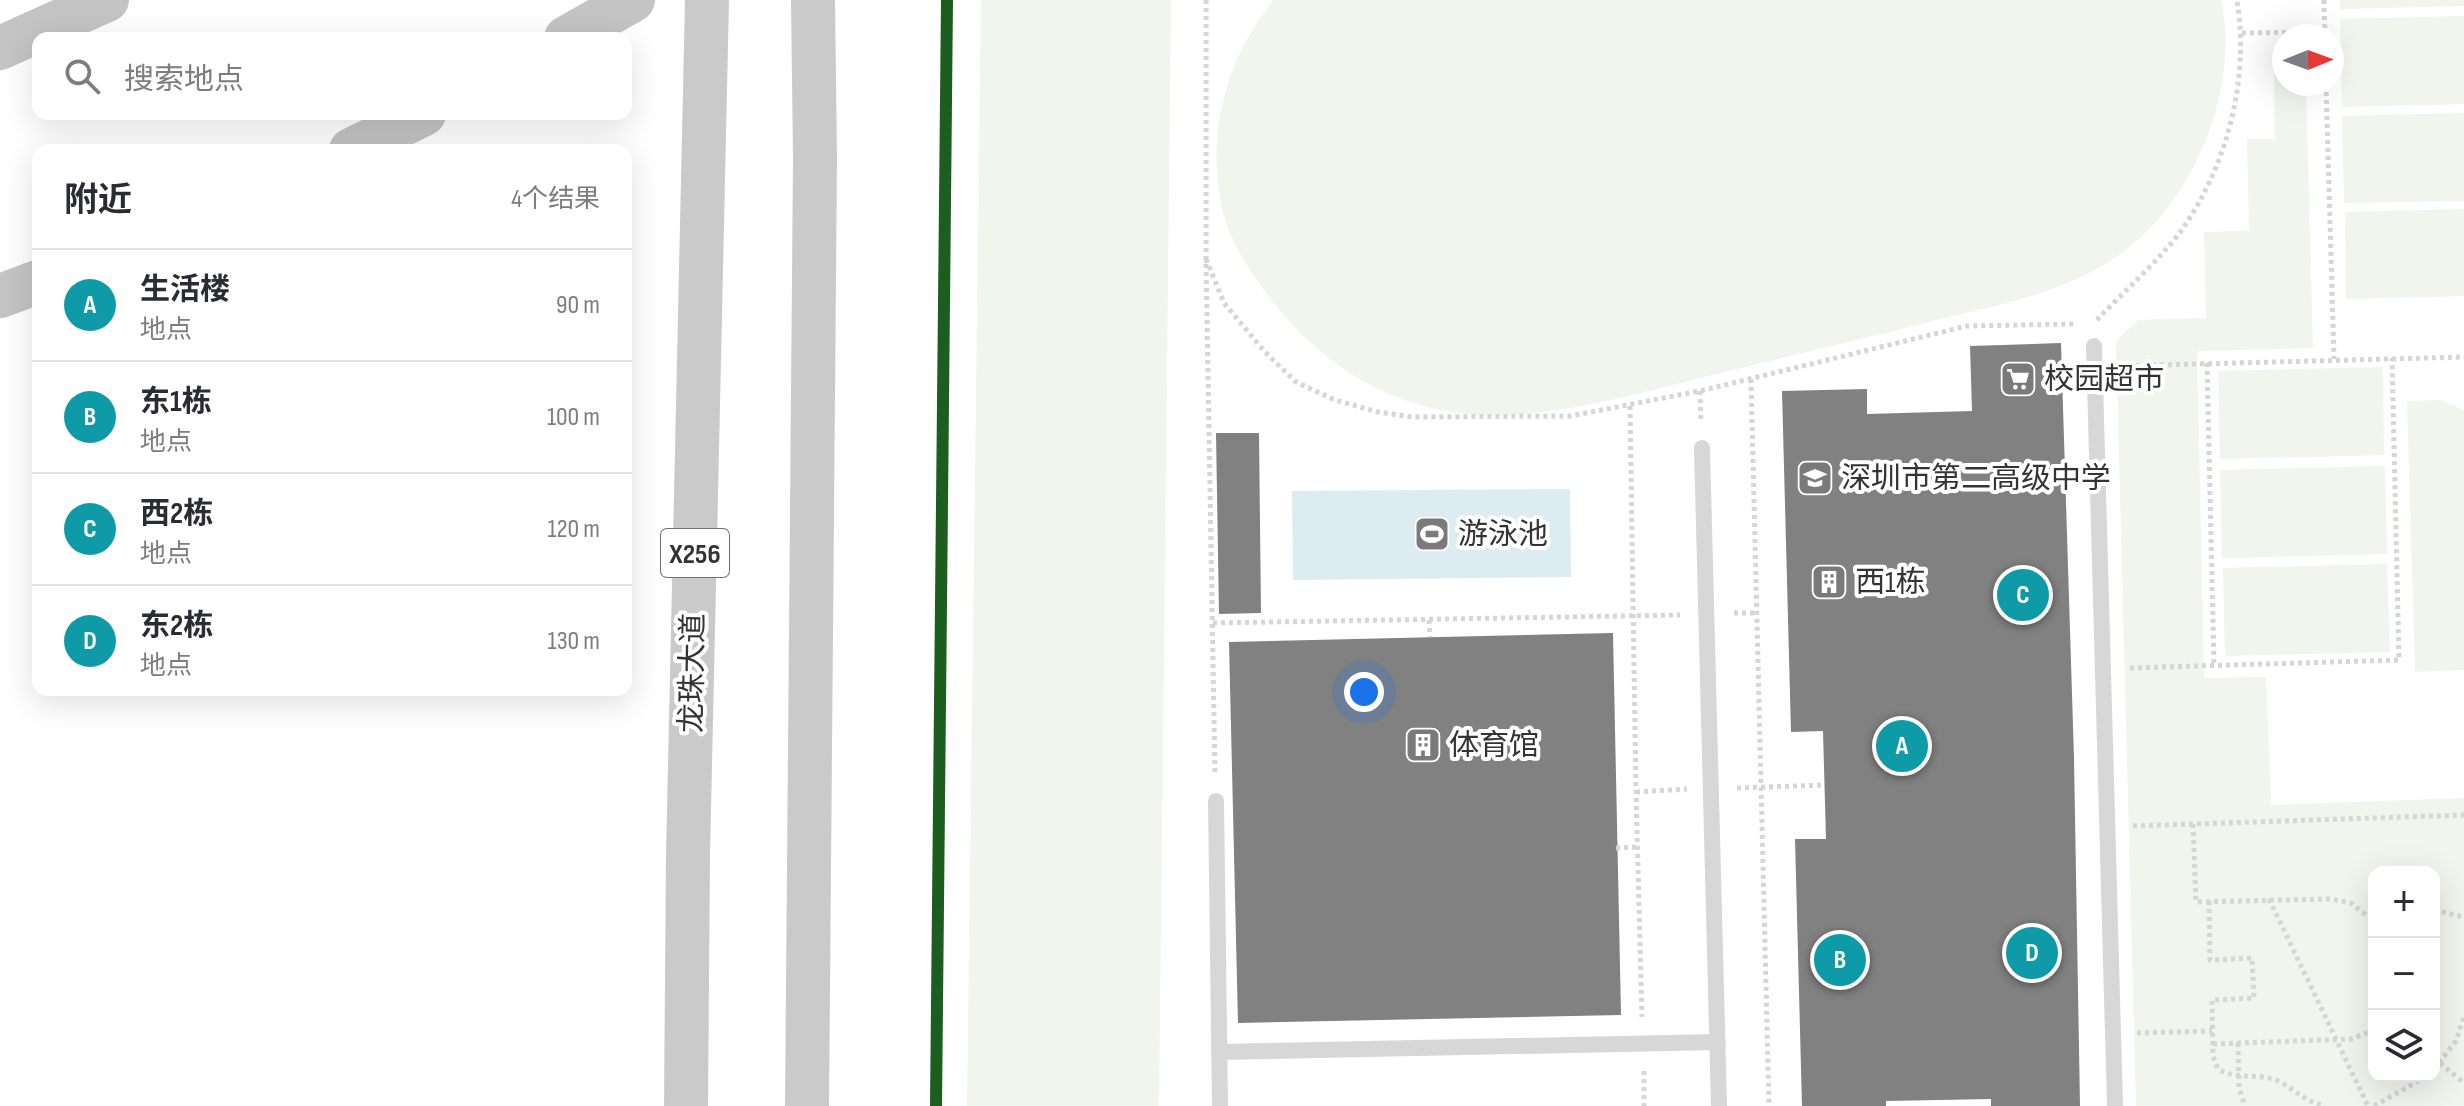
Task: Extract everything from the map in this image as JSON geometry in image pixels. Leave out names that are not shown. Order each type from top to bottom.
[{"type":"highway","points":[[36,32],[107,0]]},
{"type":"highway","points":[[577,32],[633,0]]},
{"type":"highway","points":[[0,48],[32,34]]},
{"type":"highway","points":[[363,144],[412,120]]},
{"type":"highway","points":[[0,296],[32,284]]},
{"type":"main road","name":"龙珠大道","points":[[686,1106],[688,855],[707,0]]},
{"type":"main road","points":[[807,1106],[815,174],[813,0]]},
{"type":"lane","points":[[2094,346],[2115,1106]]},
{"type":"lane","points":[[1702,448],[1719,1106]]},
{"type":"lane","points":[[1216,801],[1220,1106]]},
{"type":"lane","points":[[1219,1052],[1718,1042]]},
{"type":"path","points":[[1206,0],[1206,259],[1216,801]]},
{"type":"path","points":[[2093,323],[2179,233],[2212,181],[2236,102],[2242,33],[2237,0]]},
{"type":"path","points":[[2324,0],[2325,24]]},
{"type":"path","points":[[2242,33],[2272,33]]},
{"type":"path","points":[[2326,96],[2334,359]]},
{"type":"path","points":[[1206,259],[1224,303],[1264,351],[1296,382],[1335,400],[1412,417],[1570,416],[1751,379],[1967,326],[2077,324]]},
{"type":"path","points":[[2095,366],[2464,357]]},
{"type":"path","points":[[2102,668],[2399,660],[2392,358]]},
{"type":"path","points":[[2207,363],[2214,665]]},
{"type":"path","points":[[1751,379],[1769,1106]]},
{"type":"path","points":[[1630,406],[1644,1106]]},
{"type":"path","points":[[1213,623],[1633,616]]},
{"type":"path","points":[[1429,620],[1430,637]]},
{"type":"path","points":[[1782,786],[1824,785]]},
{"type":"path","points":[[2107,827],[2464,815]]},
{"type":"path","points":[[2193,824],[2196,902],[2331,899],[2351,903],[2368,916]]},
{"type":"path","points":[[1616,848],[1637,847]]},
{"type":"path","points":[[2269,899],[2368,1106]]},
{"type":"path","points":[[2209,901],[2210,960],[2252,958],[2254,998],[2212,1000],[2213,1044],[2218,1069],[2239,1077],[2279,1081],[2294,1093],[2325,1106]]},
{"type":"path","points":[[2440,911],[2464,917]]},
{"type":"path","points":[[2464,1016],[2456,1041],[2440,1063],[2464,1083]]},
{"type":"path","points":[[2113,1033],[2212,1031]]},
{"type":"path","points":[[2213,1044],[2351,1039],[2368,1032]]},
{"type":"path","points":[[2238,1043],[2239,1077],[2245,1106]]},
{"type":"path","points":[[2374,1106],[2416,1082]]},
{"type":"shaded area","points":[[981,0],[1171,0],[1159,1106],[967,1106]]},
{"type":"shaded area","points":[[1274,0],[2221,0],[2225,33],[2224,68],[2218,104],[2206,139],[2171,203],[2148,230],[2123,252],[2083,276],[2041,293],[1998,305],[1638,394],[1561,410],[1483,415],[1458,413],[1401,399],[1351,374],[1328,358],[1287,319],[1256,279],[1234,242],[1219,194],[1218,134],[1222,105],[1242,49]]},
{"type":"shaded area","points":[[2340,0],[2464,0],[2464,6],[2340,9]]},
{"type":"shaded area","points":[[2464,16],[2464,104],[2342,107],[2344,24],[2340,24],[2340,19]]},
{"type":"shaded area","points":[[2274,96],[2306,96],[2313,348],[2197,351],[2204,678],[2266,677],[2271,805],[2464,798],[2464,1106],[2136,1106],[2116,341],[2138,320],[2206,318],[2204,232],[2249,231],[2247,139],[2275,139]]},
{"type":"shaded area","points":[[2464,113],[2464,201],[2344,203],[2342,116]]},
{"type":"shaded area","points":[[2464,209],[2464,296],[2346,299],[2345,212]]},
{"type":"shaded area","points":[[2383,367],[2384,455],[2220,459],[2218,371]]},
{"type":"shaded area","points":[[2441,400],[2464,410],[2464,670],[2415,672],[2407,401]]},
{"type":"shaded area","points":[[2385,466],[2387,554],[2222,558],[2220,470]]},
{"type":"shaded area","name":"游泳池","points":[[1570,489],[1571,577],[1293,580],[1292,491]]},
{"type":"shaded area","points":[[2387,564],[2390,652],[2225,656],[2223,568]]},
{"type":"building","points":[[2061,343],[2074,758],[2080,1106],[1991,1106],[1991,1099],[1886,1101],[1886,1106],[1802,1106],[1795,839],[1826,839],[1823,731],[1791,732],[1782,391],[1867,389],[1867,414],[1972,411],[1970,346]]},
{"type":"building","points":[[1216,433],[1259,433],[1261,613],[1219,614]]},
{"type":"building","name":"体育馆","points":[[1613,633],[1621,1015],[1238,1023],[1229,642]]},
{"type":"cycle path","points":[[936,1106],[947,0]]},
{"type":"place","name":"校园超市","points":[[2018,379]]},
{"type":"place","name":"深圳市第二高级中学","points":[[1815,478]]},
{"type":"place","name":"游泳池","points":[[1432,534]]},
{"type":"place","name":"西1栋","points":[[1829,582]]},
{"type":"place","name":"西2栋","points":[[2023,595]]},
{"type":"place","name":"体育馆","points":[[1423,745]]},
{"type":"place","name":"生活楼","points":[[1902,746]]},
{"type":"place","name":"东2栋","points":[[2032,953]]},
{"type":"place","name":"东1栋","points":[[1840,960]]}]
